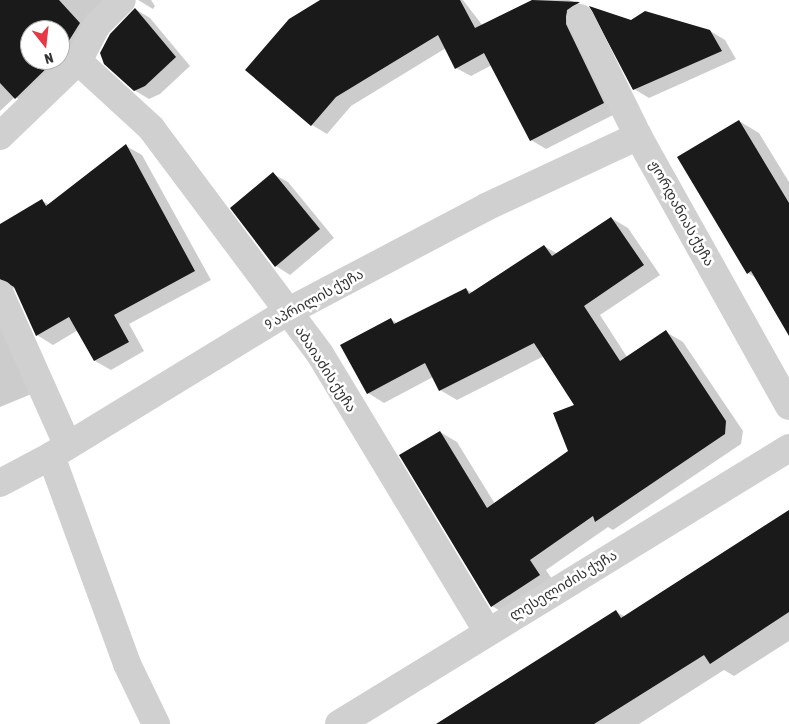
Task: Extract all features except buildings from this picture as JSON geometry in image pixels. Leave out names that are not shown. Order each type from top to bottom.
[{"type":"street","points":[[0,136],[78,61],[97,24],[122,0]]},
{"type":"street","name":"ჟორდანიას ქუჩა","points":[[580,18],[638,136],[789,406]]},
{"type":"street","name":"აბაიაძის ქუჩა","points":[[78,61],[151,128],[320,354],[487,631]]},
{"type":"street","name":"9 აპრილის ქუჩა","points":[[0,483],[60,450],[287,312],[486,207],[638,136]]},
{"type":"street","points":[[0,294],[60,450],[127,664],[156,724]]},
{"type":"street","name":"ლესელიძის ქუჩა","points":[[339,724],[487,631],[789,448]]}]
